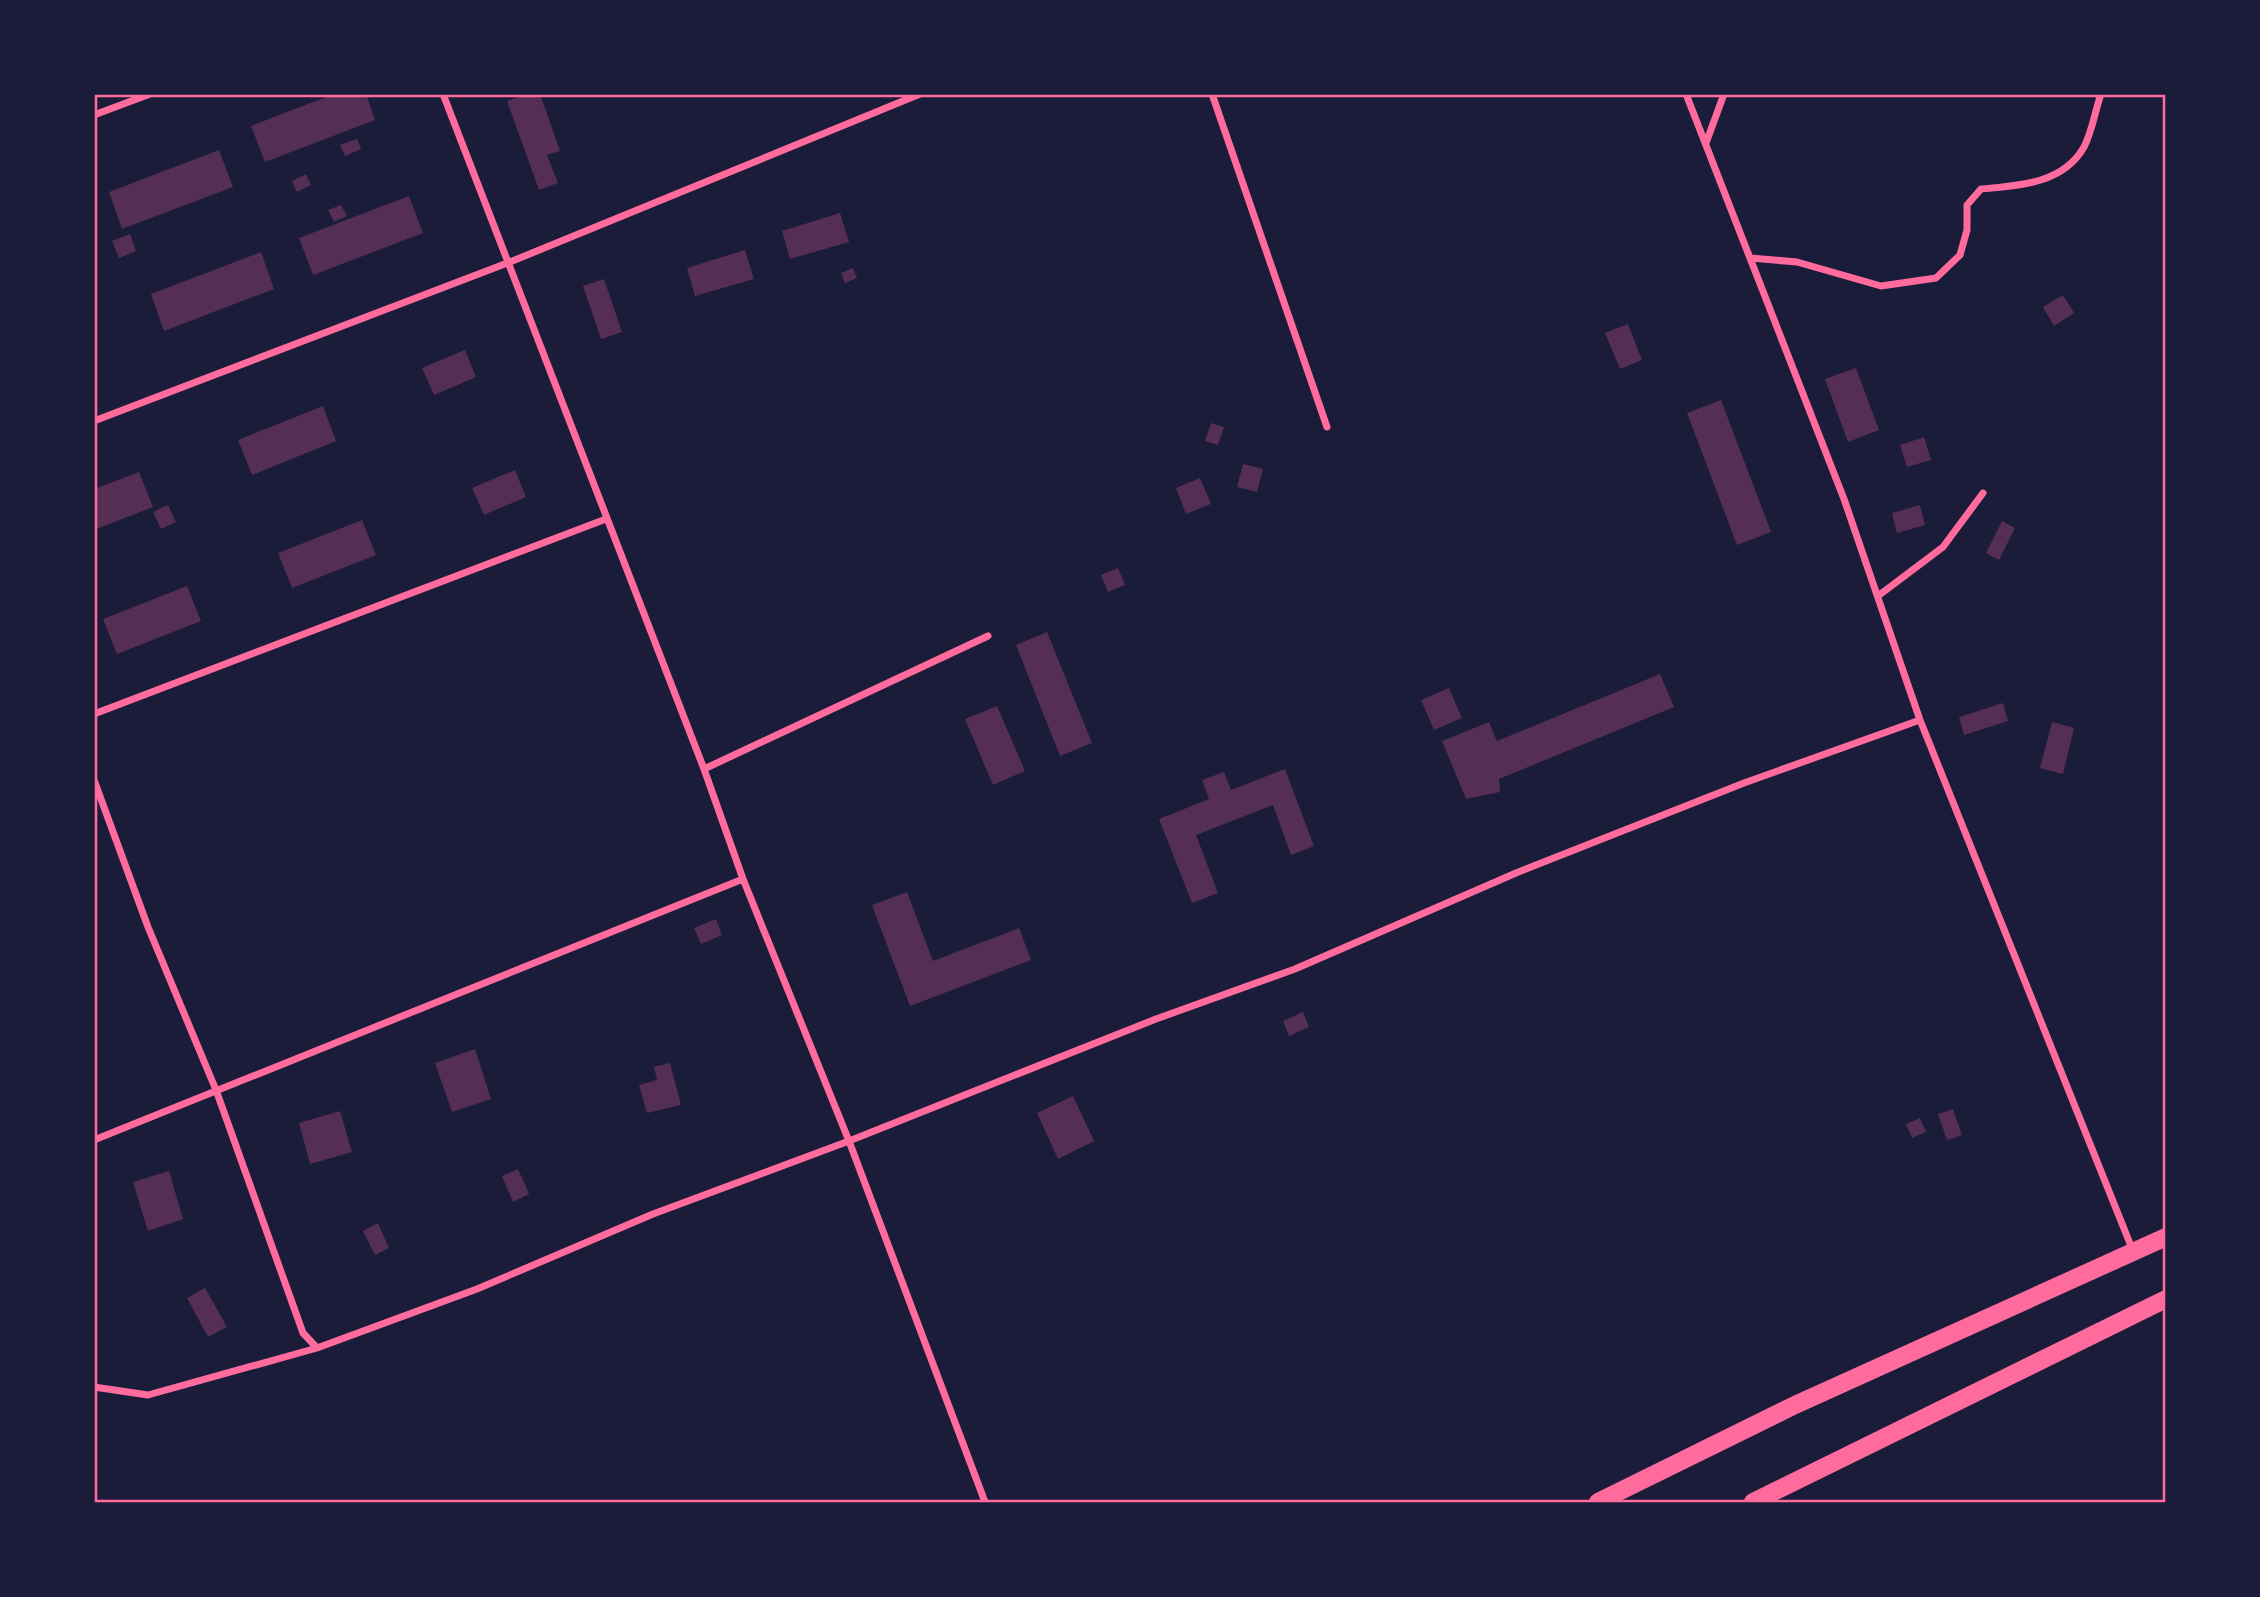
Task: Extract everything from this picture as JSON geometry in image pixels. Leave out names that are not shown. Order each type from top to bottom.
[{"type":"highway","points":[[1598,1503],[1794,1405],[2165,1237]]},
{"type":"highway","points":[[1753,1503],[2165,1299]]},
{"type":"street","points":[[94,116],[150,94]]},
{"type":"street","points":[[443,94],[704,769],[743,879],[849,1141],[985,1503]]},
{"type":"street","points":[[94,421],[510,262],[920,94]]},
{"type":"street","points":[[1212,94],[1327,427]]},
{"type":"street","points":[[1686,94],[1844,499],[1920,720],[2134,1251]]},
{"type":"street","points":[[1705,143],[1724,94]]},
{"type":"street","points":[[1750,258],[1797,262],[1881,286],[1936,278],[1960,255],[1967,230],[1967,205],[1981,189],[2025,186],[2061,172],[2084,148],[2101,94]]},
{"type":"street","points":[[1878,596],[1943,547],[1983,493]]},
{"type":"street","points":[[94,714],[606,519]]},
{"type":"street","points":[[704,769],[988,636]]},
{"type":"street","points":[[94,1387],[148,1395],[317,1348],[477,1289],[653,1214],[849,1141],[1143,1024],[1294,969],[1516,873],[1744,783],[1920,720]]},
{"type":"street","points":[[94,780],[148,926],[216,1090],[303,1333],[317,1348]]},
{"type":"street","points":[[94,1140],[743,879]]},
{"type":"building","points":[[334,94],[366,94],[375,120],[265,162],[251,126]]},
{"type":"building","points":[[526,94],[540,94],[560,151],[547,155],[558,183],[539,190],[507,101]]},
{"type":"building","points":[[357,139],[361,149],[345,156],[340,145]]},
{"type":"building","points":[[219,150],[233,187],[122,229],[109,192]]},
{"type":"building","points":[[306,174],[311,185],[297,192],[292,181]]},
{"type":"building","points":[[409,196],[423,233],[313,275],[299,238]]},
{"type":"building","points":[[341,205],[347,216],[334,222],[328,210]]},
{"type":"building","points":[[840,213],[849,242],[790,259],[782,231]]},
{"type":"building","points":[[130,234],[136,251],[119,258],[112,241]]},
{"type":"building","points":[[745,250],[754,279],[695,296],[687,268]]},
{"type":"building","points":[[261,252],[274,289],[164,331],[151,294]]},
{"type":"building","points":[[853,268],[857,278],[845,283],[841,273]]},
{"type":"building","points":[[604,279],[622,332],[601,339],[583,286]]},
{"type":"building","points":[[2063,295],[2074,313],[2054,326],[2043,307]]},
{"type":"building","points":[[1628,324],[1642,360],[1620,369],[1605,333]]},
{"type":"building","points":[[465,350],[476,377],[434,395],[422,368]]},
{"type":"building","points":[[1856,368],[1879,430],[1848,442],[1825,379]]},
{"type":"building","points":[[1721,400],[1771,532],[1737,545],[1687,413]]},
{"type":"building","points":[[323,406],[336,441],[252,475],[238,440]]},
{"type":"building","points":[[1211,423],[1224,427],[1218,445],[1205,441]]},
{"type":"building","points":[[1924,437],[1931,460],[1907,467],[1900,445]]},
{"type":"building","points":[[1243,464],[1263,469],[1257,492],[1237,487]]},
{"type":"building","points":[[515,470],[526,497],[484,515],[472,488]]},
{"type":"building","points":[[139,472],[153,507],[94,530],[94,489]]},
{"type":"building","points":[[1200,478],[1211,504],[1186,514],[1176,488]]},
{"type":"building","points":[[168,505],[176,522],[161,529],[153,512]]},
{"type":"building","points":[[1920,505],[1925,525],[1897,533],[1892,513]]},
{"type":"building","points":[[362,520],[376,555],[292,588],[278,553]]},
{"type":"building","points":[[2002,521],[2015,528],[1999,560],[1986,553]]},
{"type":"building","points":[[1118,568],[1125,585],[1108,592],[1101,575]]},
{"type":"building","points":[[187,586],[201,621],[117,654],[103,619]]},
{"type":"building","points":[[1047,632],[1092,743],[1060,756],[1016,645]]},
{"type":"building","points":[[1660,674],[1674,707],[1499,779],[1500,792],[1466,799],[1442,741],[1489,722],[1497,741]]},
{"type":"building","points":[[1449,688],[1462,718],[1434,730],[1421,700]]},
{"type":"building","points":[[2003,703],[2008,721],[1964,735],[1959,717]]},
{"type":"building","points":[[997,706],[1025,771],[993,785],[965,719]]},
{"type":"building","points":[[2052,722],[2074,728],[2063,774],[2040,768]]},
{"type":"building","points":[[1285,769],[1314,846],[1291,855],[1273,805],[1196,835],[1218,893],[1192,903],[1159,819],[1209,799],[1202,780],[1224,772],[1231,790]]},
{"type":"building","points":[[907,892],[933,961],[1019,928],[1031,960],[910,1006],[872,905]]},
{"type":"building","points":[[716,919],[722,935],[701,944],[694,928]]},
{"type":"building","points":[[1303,1012],[1309,1027],[1289,1036],[1283,1021]]},
{"type":"building","points":[[475,1049],[491,1099],[452,1112],[435,1063]]},
{"type":"building","points":[[670,1063],[681,1105],[647,1113],[639,1085],[657,1080],[654,1067]]},
{"type":"building","points":[[1073,1096],[1094,1141],[1058,1159],[1037,1113]]},
{"type":"building","points":[[1953,1109],[1962,1135],[1947,1140],[1938,1114]]},
{"type":"building","points":[[340,1111],[352,1152],[310,1164],[299,1123]]},
{"type":"building","points":[[1920,1118],[1926,1132],[1912,1138],[1906,1124]]},
{"type":"building","points":[[518,1169],[529,1194],[513,1202],[502,1176]]},
{"type":"building","points":[[169,1171],[183,1219],[148,1231],[133,1182]]},
{"type":"building","points":[[378,1223],[389,1248],[375,1255],[363,1231]]},
{"type":"building","points":[[205,1288],[227,1327],[208,1337],[187,1298]]}]
